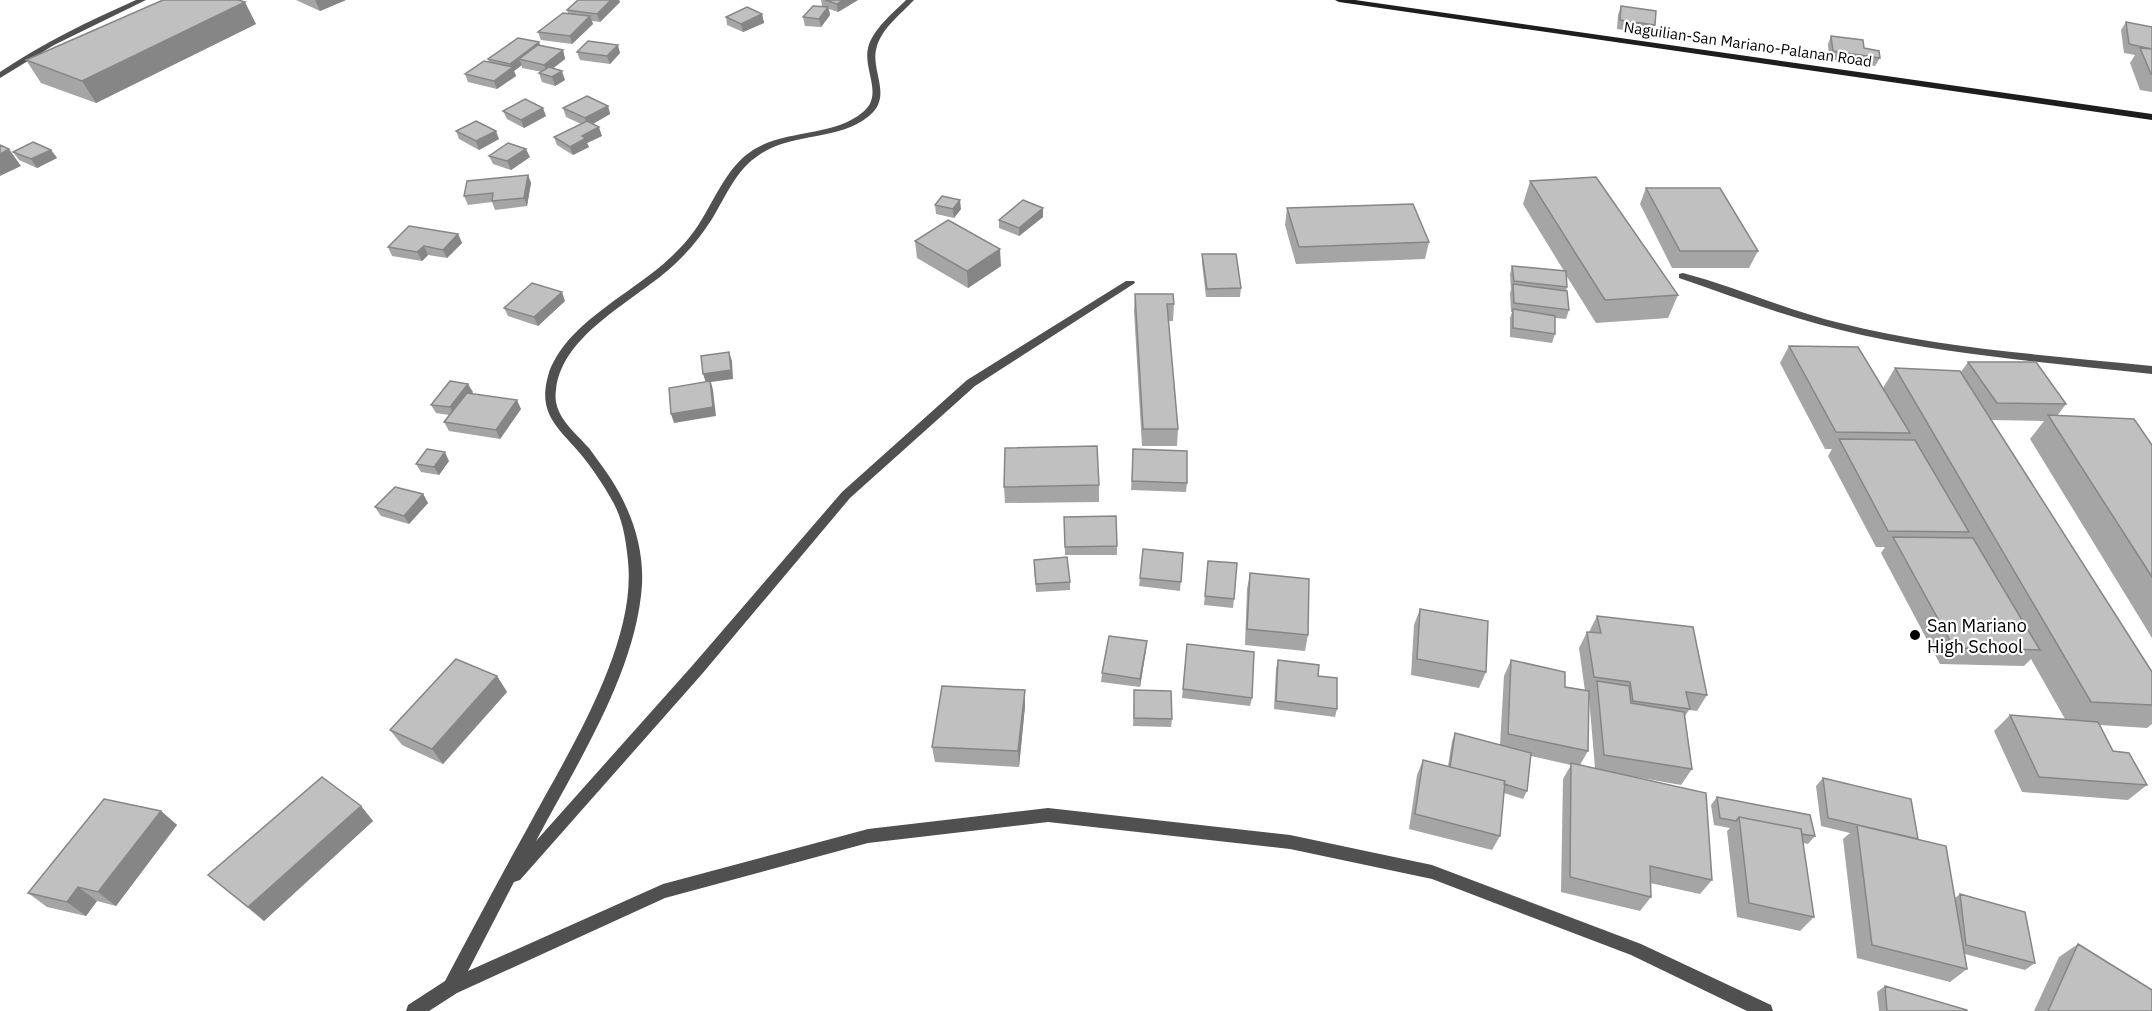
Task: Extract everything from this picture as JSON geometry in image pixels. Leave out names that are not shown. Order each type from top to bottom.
[{"type":"main road","name":"Naguilian-San Mariano-Palanan Road","points":[[1339,0],[2152,117]]},
{"type":"street","points":[[0,76],[29,55],[79,28],[141,0]]},
{"type":"street","points":[[452,987],[573,758],[618,661],[636,586],[626,517],[588,455],[557,423],[549,391],[559,361],[580,336],[669,264],[704,223],[729,180],[744,161],[761,148],[786,138],[842,126],[865,117],[874,108],[878,82],[871,53],[875,40],[910,0]]},
{"type":"street","points":[[1683,276],[1785,311],[1861,332],[1974,351],[2152,370]]},
{"type":"street","points":[[501,891],[697,670],[846,495],[970,383],[1130,283]]},
{"type":"street","points":[[414,1011],[452,987],[663,891],[868,836],[1048,816],[1290,842],[1432,872],[1635,949],[1765,1011]]},
{"type":"building","points":[[163,0],[238,0],[245,2],[82,81],[26,60]]},
{"type":"building","points":[[578,0],[611,0],[597,14],[567,10]]},
{"type":"building","points":[[825,0],[843,0],[837,4]]},
{"type":"building","points":[[813,6],[828,7],[819,19],[803,17]]},
{"type":"building","points":[[1621,6],[1656,11],[1655,25],[1620,20]]},
{"type":"building","points":[[747,7],[762,14],[741,24],[726,17]]},
{"type":"building","points":[[563,13],[590,16],[570,36],[538,32]]},
{"type":"building","points":[[2126,22],[2152,27],[2152,49],[2129,44]]},
{"type":"building","points":[[1831,36],[1863,40],[1864,48],[1879,51],[1880,58],[1833,51]]},
{"type":"building","points":[[518,38],[539,42],[510,64],[488,59]]},
{"type":"building","points":[[588,41],[618,45],[607,56],[577,52]]},
{"type":"building","points":[[538,45],[563,50],[544,65],[519,59]]},
{"type":"building","points":[[2140,48],[2152,49],[2152,74],[2151,74]]},
{"type":"building","points":[[484,61],[513,67],[494,81],[465,74]]},
{"type":"building","points":[[549,67],[562,71],[552,77],[539,73]]},
{"type":"building","points":[[587,96],[608,106],[585,118],[563,108]]},
{"type":"building","points":[[525,99],[543,108],[521,120],[503,111]]},
{"type":"building","points":[[476,121],[496,131],[476,141],[456,131]]},
{"type":"building","points":[[587,121],[599,127],[582,136],[586,138],[570,147],[554,137]]},
{"type":"building","points":[[33,142],[51,150],[31,159],[13,152]]},
{"type":"building","points":[[508,143],[526,149],[507,161],[489,156]]},
{"type":"building","points":[[0,145],[9,149],[0,154]]},
{"type":"building","points":[[528,175],[524,198],[492,201],[493,193],[464,196],[467,181]]},
{"type":"building","points":[[1596,177],[1678,295],[1605,300],[1530,181]]},
{"type":"building","points":[[1646,188],[1720,188],[1758,251],[1680,251]]},
{"type":"building","points":[[942,196],[960,200],[953,209],[935,205]]},
{"type":"building","points":[[1023,200],[1043,208],[1019,228],[999,220]]},
{"type":"building","points":[[1413,204],[1429,242],[1299,247],[1287,208]]},
{"type":"building","points":[[948,220],[1000,249],[967,271],[915,241]]},
{"type":"building","points":[[409,226],[458,234],[443,250],[424,246],[417,252],[388,247]]},
{"type":"building","points":[[1202,254],[1236,254],[1241,288],[1207,289]]},
{"type":"building","points":[[1512,266],[1566,271],[1567,287],[1514,281]]},
{"type":"building","points":[[532,283],[562,292],[534,317],[504,308]]},
{"type":"building","points":[[1513,284],[1567,291],[1569,310],[1514,303]]},
{"type":"building","points":[[1135,294],[1173,294],[1174,304],[1167,304],[1178,429],[1143,429]]},
{"type":"building","points":[[1513,309],[1555,316],[1555,334],[1513,328]]},
{"type":"building","points":[[1789,346],[1858,347],[1910,433],[1836,432]]},
{"type":"building","points":[[729,352],[731,370],[703,374],[701,356]]},
{"type":"building","points":[[1968,362],[2036,362],[2066,404],[1997,403]]},
{"type":"building","points":[[1895,368],[1960,371],[2152,672],[2152,705],[2091,702]]},
{"type":"building","points":[[450,381],[468,384],[450,407],[431,405]]},
{"type":"building","points":[[710,381],[713,407],[671,414],[669,388]]},
{"type":"building","points":[[467,393],[517,400],[496,430],[444,422]]},
{"type":"building","points":[[2048,415],[2134,419],[2152,445],[2152,577]]},
{"type":"building","points":[[1839,439],[1915,440],[1969,532],[1888,531]]},
{"type":"building","points":[[1097,446],[1099,485],[1004,487],[1005,448]]},
{"type":"building","points":[[427,449],[445,452],[434,467],[416,464]]},
{"type":"building","points":[[1133,449],[1187,451],[1187,483],[1132,481]]},
{"type":"building","points":[[395,487],[423,494],[404,516],[375,507]]},
{"type":"building","points":[[1116,516],[1117,546],[1065,547],[1064,517]]},
{"type":"building","points":[[1893,537],[1973,538],[2040,650],[1954,648]]},
{"type":"building","points":[[1143,549],[1183,553],[1181,582],[1140,578]]},
{"type":"building","points":[[1067,557],[1070,582],[1036,584],[1034,560]]},
{"type":"building","points":[[1208,561],[1237,563],[1234,599],[1205,596]]},
{"type":"building","points":[[1250,573],[1309,579],[1308,635],[1247,629]]},
{"type":"building","points":[[1420,609],[1488,621],[1486,672],[1417,659]]},
{"type":"building","points":[[1597,616],[1693,627],[1707,695],[1686,692],[1690,709],[1633,701],[1630,682],[1594,677],[1587,632],[1601,633]]},
{"type":"building","points":[[1109,636],[1147,641],[1140,679],[1102,673]]},
{"type":"building","points":[[1187,644],[1254,652],[1252,698],[1183,689]]},
{"type":"building","points":[[456,659],[497,676],[432,749],[390,730]]},
{"type":"building","points":[[1278,660],[1319,665],[1318,676],[1337,678],[1337,709],[1276,701]]},
{"type":"building","points":[[1511,660],[1565,672],[1565,687],[1589,691],[1588,751],[1508,734]]},
{"type":"building","points":[[1597,681],[1629,686],[1631,703],[1684,712],[1692,769],[1604,755]]},
{"type":"building","points":[[942,686],[1025,690],[1018,751],[932,747]]},
{"type":"building","points":[[1134,690],[1171,691],[1172,719],[1134,718]]},
{"type":"building","points":[[2010,715],[2098,722],[2113,751],[2129,753],[2147,785],[2039,777]]},
{"type":"building","points":[[1455,733],[1531,753],[1527,791],[1504,784],[1505,781],[1450,767]]},
{"type":"building","points":[[1423,760],[1505,781],[1500,836],[1415,814]]},
{"type":"building","points":[[1571,763],[1706,793],[1712,880],[1650,866],[1651,897],[1570,877]]},
{"type":"building","points":[[322,777],[361,806],[248,907],[208,875]]},
{"type":"building","points":[[1823,778],[1911,799],[1918,839],[1828,818]]},
{"type":"building","points":[[1717,797],[1810,815],[1815,836],[1802,834],[1801,829],[1739,817],[1736,821],[1720,818]]},
{"type":"building","points":[[104,799],[161,811],[98,892],[78,887],[67,902],[28,893]]},
{"type":"building","points":[[1739,817],[1801,829],[1814,917],[1749,903]]},
{"type":"building","points":[[1857,825],[1946,846],[1967,969],[1872,945]]},
{"type":"building","points":[[1960,894],[2025,912],[2035,963],[1966,945]]},
{"type":"building","points":[[2078,944],[2152,990],[2152,1011],[2048,1011]]},
{"type":"building","points":[[1885,986],[1967,1010],[1967,1011],[1887,1011]]},
{"type":"place","name":"San Mariano High School","points":[[1915,635]]}]
